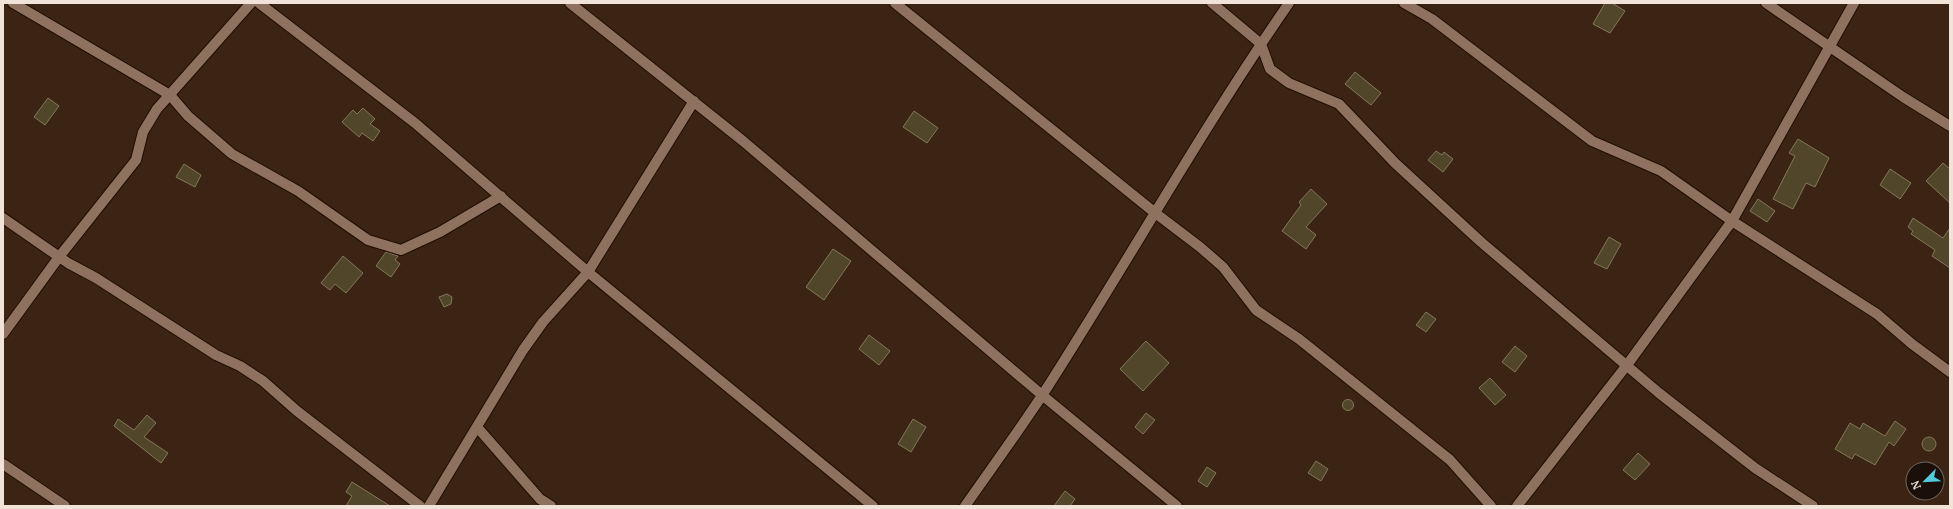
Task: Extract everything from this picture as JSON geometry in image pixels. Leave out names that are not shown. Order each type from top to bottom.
[{"type":"street","points":[[13,3],[170,95],[188,116],[232,154],[298,191],[368,240],[401,250],[440,232],[501,196]]},
{"type":"street","points":[[3,334],[59,257],[136,160],[143,132],[157,109],[251,3]]},
{"type":"street","points":[[259,3],[415,123],[588,272],[872,506]]},
{"type":"street","points":[[570,3],[743,141],[1042,395],[1177,506]]},
{"type":"street","points":[[895,3],[1154,212],[1200,246],[1223,267],[1256,310],[1299,340],[1450,460],[1491,506]]},
{"type":"street","points":[[1212,3],[1260,44],[1270,69],[1289,83],[1339,104],[1395,163],[1481,242],[1627,366],[1659,393],[1749,463],[1813,506]]},
{"type":"street","points":[[965,506],[1042,395],[1154,212],[1260,44],[1288,3]]},
{"type":"street","points":[[1404,3],[1432,20],[1592,141],[1661,171],[1732,221],[1877,314],[1912,344],[1950,372]]},
{"type":"street","points":[[1766,3],[1904,97],[1950,126]]},
{"type":"street","points":[[1517,506],[1627,366],[1732,221],[1854,3]]},
{"type":"street","points":[[429,506],[523,350],[543,322],[588,272],[694,101]]},
{"type":"street","points":[[3,218],[59,257],[216,355],[240,366],[263,381],[297,411],[420,506]]},
{"type":"street","points":[[477,427],[540,499],[551,506]]},
{"type":"street","points":[[3,464],[65,506]]},
{"type":"building","points":[[1605,3],[1612,3],[1625,11],[1610,33],[1593,24]]},
{"type":"building","points":[[1355,72],[1381,93],[1371,105],[1345,84]]},
{"type":"building","points":[[48,98],[59,106],[45,125],[34,117]]},
{"type":"building","points":[[363,108],[375,119],[370,124],[380,131],[373,141],[362,133],[359,137],[342,122],[353,110],[357,114]]},
{"type":"building","points":[[914,111],[938,128],[927,143],[903,127]]},
{"type":"building","points":[[1798,139],[1829,158],[1815,187],[1806,183],[1793,209],[1773,199],[1795,156],[1789,153]]},
{"type":"building","points":[[1436,151],[1442,155],[1444,152],[1453,159],[1443,172],[1428,160]]},
{"type":"building","points":[[1943,163],[1950,169],[1950,203],[1926,181]]},
{"type":"building","points":[[184,164],[201,175],[195,187],[176,177]]},
{"type":"building","points":[[1890,169],[1911,183],[1900,199],[1880,185]]},
{"type":"building","points":[[1311,189],[1327,204],[1306,227],[1316,235],[1306,249],[1282,231],[1301,205],[1299,202]]},
{"type":"building","points":[[1758,199],[1775,211],[1767,222],[1750,211]]},
{"type":"building","points":[[1913,218],[1943,238],[1950,228],[1950,268],[1932,256],[1935,250],[1911,234],[1913,231],[1908,227]]},
{"type":"building","points":[[1609,237],[1621,244],[1607,269],[1594,263]]},
{"type":"building","points":[[833,249],[851,261],[824,300],[806,287]]},
{"type":"building","points":[[386,252],[398,256],[395,260],[400,264],[391,277],[376,266]]},
{"type":"building","points":[[343,256],[363,273],[346,293],[335,284],[330,290],[321,283]]},
{"type":"building","points":[[447,294],[452,297],[451,304],[444,307],[439,297]]},
{"type":"building","points":[[1426,312],[1436,319],[1426,332],[1416,325]]},
{"type":"building","points":[[869,335],[890,351],[879,365],[859,349]]},
{"type":"building","points":[[1146,341],[1169,363],[1143,391],[1120,369]]},
{"type":"building","points":[[1515,346],[1527,356],[1515,372],[1502,362]]},
{"type":"building","points":[[1490,378],[1506,395],[1495,405],[1479,388]]},
{"type":"building","points":[[1348,399],[1352,401],[1354,405],[1352,409],[1348,411],[1344,409],[1342,405],[1344,401]]},
{"type":"building","points":[[1146,413],[1155,420],[1143,434],[1135,427]]},
{"type":"building","points":[[147,415],[156,423],[144,437],[168,453],[161,463],[114,426],[118,419],[134,430]]},
{"type":"building","points":[[913,419],[926,427],[911,452],[898,444]]},
{"type":"building","points":[[1895,421],[1906,429],[1894,446],[1889,442],[1875,465],[1855,454],[1852,459],[1835,449],[1850,423],[1860,429],[1863,423],[1885,436]]},
{"type":"building","points":[[1929,437],[1934,439],[1936,444],[1934,449],[1929,451],[1924,449],[1922,444],[1924,439]]},
{"type":"building","points":[[1638,453],[1650,464],[1635,480],[1623,470]]},
{"type":"building","points":[[1316,461],[1328,469],[1321,481],[1308,473]]},
{"type":"building","points":[[1207,467],[1216,473],[1207,487],[1198,481]]},
{"type":"building","points":[[352,482],[390,506],[346,506],[352,496],[346,492]]},
{"type":"building","points":[[1065,491],[1075,499],[1070,506],[1054,506]]}]
